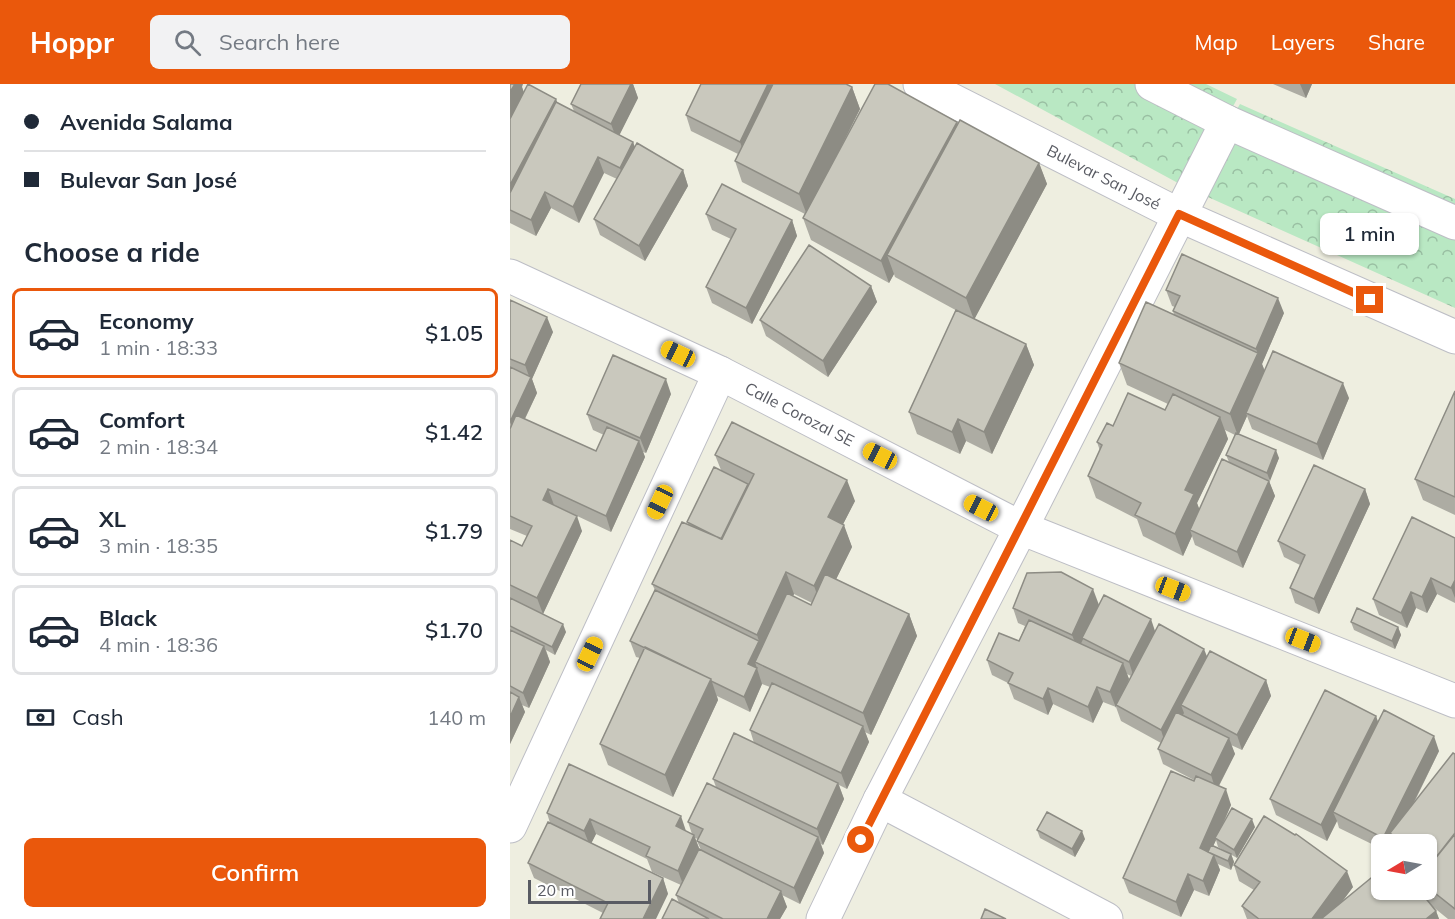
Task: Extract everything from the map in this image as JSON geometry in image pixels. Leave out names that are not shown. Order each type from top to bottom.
[{"type":"street","name":"Bulevar San José","points":[[920,84],[1179,214],[1455,338]]},
{"type":"street","points":[[1152,84],[1227,122],[1455,223]]},
{"type":"street","points":[[823,919],[880,800],[1227,122]]},
{"type":"street","name":"Calle Corozal SE","points":[[510,276],[720,373],[1021,528],[1455,701]]},
{"type":"street","points":[[510,826],[720,373]]},
{"type":"street","points":[[880,800],[1106,919]]},
{"type":"green space","points":[[995,84],[1206,84],[1237,99],[1189,189]]},
{"type":"green space","points":[[1240,104],[1455,199],[1455,308],[1190,189]]},
{"type":"building","points":[[528,84],[556,99],[510,185],[510,119]]},
{"type":"building","points":[[581,84],[631,84],[611,124],[571,104]]},
{"type":"building","points":[[701,84],[768,84],[740,142],[686,115]]},
{"type":"building","points":[[773,84],[846,84],[852,87],[799,194],[735,161]]},
{"type":"building","points":[[875,84],[888,84],[957,122],[881,261],[803,218]]},
{"type":"building","points":[[556,102],[633,142],[620,168],[598,157],[573,207],[545,192],[531,220],[510,210],[510,193]]},
{"type":"building","points":[[960,120],[1039,163],[966,298],[887,255]]},
{"type":"building","points":[[637,143],[683,170],[639,246],[594,219]]},
{"type":"building","points":[[722,184],[792,220],[746,308],[706,287],[736,229],[706,214]]},
{"type":"building","points":[[809,245],[871,286],[823,361],[760,320]]},
{"type":"building","points":[[1182,254],[1278,298],[1256,349],[1173,311],[1180,296],[1166,290]]},
{"type":"building","points":[[510,300],[547,317],[525,365],[510,359]]},
{"type":"building","points":[[1146,302],[1258,353],[1230,414],[1119,363]]},
{"type":"building","points":[[956,310],[1026,344],[984,432],[958,419],[952,432],[909,412]]},
{"type":"building","points":[[1273,351],[1343,383],[1317,444],[1246,413]]},
{"type":"building","points":[[613,355],[666,379],[640,438],[587,414]]},
{"type":"building","points":[[510,367],[531,377],[510,422]]},
{"type":"building","points":[[1455,391],[1455,497],[1415,479]]},
{"type":"building","points":[[1128,393],[1165,410],[1173,394],[1220,417],[1185,490],[1194,494],[1175,534],[1135,515],[1141,503],[1088,476],[1102,445],[1097,442],[1107,423],[1113,426]]},
{"type":"building","points":[[516,415],[596,451],[607,427],[639,441],[606,516],[548,489],[543,500],[577,516],[537,598],[510,585],[510,540],[522,546],[532,526],[510,516],[510,429]]},
{"type":"building","points":[[732,422],[847,480],[828,517],[844,525],[814,586],[786,572],[757,635],[652,584],[682,522],[722,539],[754,474],[715,455]]},
{"type":"building","points":[[1236,433],[1276,450],[1267,473],[1226,455]]},
{"type":"building","points":[[1222,459],[1269,481],[1237,552],[1190,530]]},
{"type":"building","points":[[1314,465],[1365,489],[1314,599],[1290,588],[1305,555],[1278,541]]},
{"type":"building","points":[[714,467],[748,484],[721,539],[687,522]]},
{"type":"building","points":[[1412,517],[1455,538],[1455,580],[1451,588],[1431,578],[1422,597],[1411,592],[1401,613],[1373,599]]},
{"type":"building","points":[[1061,572],[1093,589],[1072,635],[1013,608],[1027,573]]},
{"type":"building","points":[[825,574],[909,614],[863,713],[755,662],[787,593],[811,605]]},
{"type":"building","points":[[655,590],[759,641],[748,664],[757,668],[744,697],[630,641]]},
{"type":"building","points":[[1104,595],[1151,619],[1129,662],[1082,638]]},
{"type":"building","points":[[510,598],[563,624],[552,647],[510,626]]},
{"type":"building","points":[[1357,608],[1398,627],[1392,641],[1351,622]]},
{"type":"building","points":[[1029,620],[1123,663],[1110,692],[1097,687],[1088,707],[1048,688],[1043,699],[1008,683],[1013,673],[987,660],[999,633],[1019,641]]},
{"type":"building","points":[[1159,624],[1204,649],[1161,730],[1116,705]]},
{"type":"building","points":[[510,630],[544,646],[523,693],[510,686]]},
{"type":"building","points":[[645,647],[711,679],[665,775],[600,744]]},
{"type":"building","points":[[1210,651],[1266,680],[1237,735],[1181,705]]},
{"type":"building","points":[[772,683],[863,726],[841,773],[750,730]]},
{"type":"building","points":[[1325,690],[1376,716],[1321,825],[1270,799]]},
{"type":"building","points":[[510,692],[519,697],[510,717]]},
{"type":"building","points":[[1384,710],[1434,736],[1385,834],[1375,834],[1333,812]]},
{"type":"building","points":[[1176,712],[1229,738],[1211,775],[1158,749]]},
{"type":"building","points":[[734,733],[838,783],[817,829],[713,779]]},
{"type":"building","points":[[1453,753],[1455,754],[1455,833],[1437,856],[1437,834],[1390,833]]},
{"type":"building","points":[[569,764],[681,816],[676,826],[694,835],[678,871],[646,856],[650,847],[590,819],[584,831],[547,813]]},
{"type":"building","points":[[1171,771],[1194,781],[1196,776],[1226,789],[1200,848],[1214,855],[1203,881],[1188,874],[1176,902],[1123,878]]},
{"type":"building","points":[[707,783],[818,837],[794,888],[697,841],[703,829],[688,822]]},
{"type":"building","points":[[1232,808],[1252,819],[1234,850],[1215,838]]},
{"type":"building","points":[[1047,812],[1082,831],[1072,849],[1037,830]]},
{"type":"building","points":[[1264,816],[1296,834],[1347,871],[1312,919],[1259,919],[1242,906],[1260,882],[1234,865]]},
{"type":"building","points":[[548,822],[663,878],[643,919],[600,919],[608,903],[528,863]]},
{"type":"building","points":[[1455,834],[1455,909],[1437,895],[1437,856]]},
{"type":"building","points":[[1211,845],[1231,854],[1228,861],[1208,852]]},
{"type":"building","points":[[699,849],[781,891],[767,919],[723,919],[676,895]]},
{"type":"building","points":[[1371,878],[1371,900],[1427,900],[1436,911],[1426,919],[1321,919]]},
{"type":"building","points":[[672,899],[709,919],[662,919]]},
{"type":"building","points":[[985,909],[1006,919],[981,919]]},
{"type":"route","points":[[861,840],[1179,214],[1370,300]]}]
